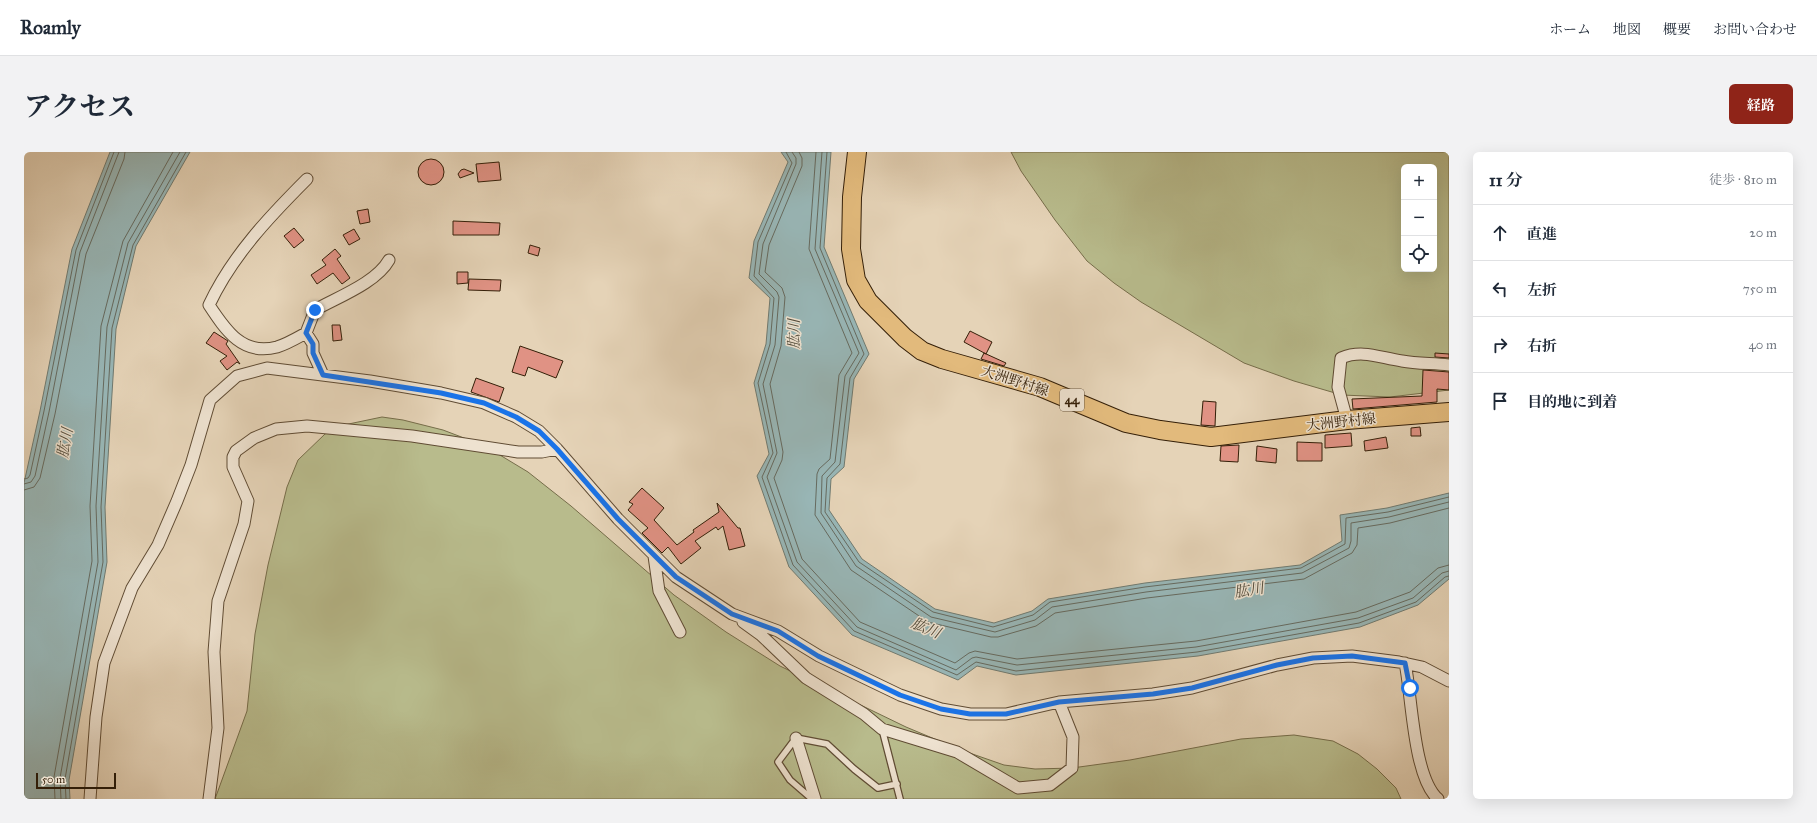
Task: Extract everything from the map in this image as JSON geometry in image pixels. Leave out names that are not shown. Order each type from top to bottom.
[{"type":"main road","name":"大洲野村線","points":[[857,152],[852,196],[851,249],[856,280],[868,301],[905,338],[922,351],[1040,387],[1126,423],[1160,430],[1211,437],[1347,420],[1449,412]]},
{"type":"street","points":[[307,179],[250,239],[220,281],[209,305],[220,322],[235,339],[253,349],[277,347],[306,333],[315,310],[366,283],[384,269],[389,260]]},
{"type":"street","points":[[306,333],[313,344],[313,353],[323,375]]},
{"type":"street","points":[[1347,420],[1338,387],[1341,358],[1352,353],[1402,362],[1449,365]]},
{"type":"street","points":[[90,799],[96,717],[104,662],[132,588],[158,545],[178,501],[191,465],[210,400],[237,376],[268,368],[441,393],[484,403],[516,417],[539,431],[557,449],[618,519],[676,577],[761,635],[806,678],[864,714],[882,729],[957,752],[1018,788],[1050,786],[1072,768],[1073,737],[1059,702]]},
{"type":"street","points":[[209,799],[218,728],[214,652],[218,601],[244,524],[248,501],[233,467],[233,457],[236,451],[254,438],[276,429],[307,426],[412,436],[518,452],[542,452],[557,449]]},
{"type":"street","points":[[654,556],[659,591],[680,632]]},
{"type":"street","points":[[732,614],[778,631],[818,656],[900,695],[941,709],[970,714],[1006,714],[1059,702],[1153,694],[1192,688],[1277,665],[1313,658],[1352,656],[1405,663],[1422,667],[1449,681]]},
{"type":"street","points":[[1405,663],[1410,688],[1413,729],[1422,771],[1432,794],[1438,799]]},
{"type":"street","points":[[796,738],[815,799]]},
{"type":"lane","points":[[882,729],[900,799]]},
{"type":"lane","points":[[812,799],[790,780],[778,762],[796,738],[827,744],[854,769],[878,788],[897,784]]},
{"type":"green space","points":[[1011,152],[1449,152],[1449,390],[1390,397],[1342,395],[1294,381],[1244,363],[1141,302],[1114,283],[1087,261],[1055,220],[1021,171]]},
{"type":"green space","points":[[382,417],[403,420],[443,430],[485,446],[528,472],[571,506],[674,595],[726,632],[780,666],[906,727],[961,750],[1004,765],[1035,769],[1072,768],[1130,760],[1241,739],[1294,735],[1333,741],[1358,754],[1377,769],[1396,788],[1401,799],[215,799],[247,711],[255,634],[268,565],[287,487],[298,460],[325,434],[339,426]]},
{"type":"water","name":"肱川","points":[[110,152],[190,152],[136,246],[116,329],[105,507],[107,562],[69,780],[70,799],[24,799],[24,483],[40,411],[72,249]]},
{"type":"water","name":"肱川","points":[[781,152],[831,152],[824,247],[869,354],[854,379],[844,467],[831,479],[829,510],[862,559],[935,609],[994,623],[1032,611],[1048,599],[1145,583],[1300,565],[1342,541],[1340,515],[1387,508],[1449,493],[1449,579],[1418,605],[1360,627],[1198,656],[1016,675],[977,666],[958,680],[852,635],[789,567],[757,476],[769,454],[754,383],[766,344],[770,298],[749,278],[754,241],[788,162]]},
{"type":"building","points":[[431,159],[440,163],[444,172],[440,181],[431,185],[422,181],[418,172],[422,163]]},
{"type":"building","points":[[499,162],[501,180],[478,182],[476,164]]},
{"type":"building","points":[[464,169],[474,173],[460,178],[458,174]]},
{"type":"building","points":[[368,209],[370,222],[360,224],[357,211]]},
{"type":"building","points":[[453,221],[500,223],[499,235],[453,235]]},
{"type":"building","points":[[294,228],[304,240],[294,248],[284,236]]},
{"type":"building","points":[[354,229],[360,239],[349,245],[343,235]]},
{"type":"building","points":[[530,245],[540,248],[538,256],[528,253]]},
{"type":"building","points":[[335,249],[341,256],[337,259],[350,278],[342,284],[333,273],[317,284],[311,275],[326,265],[322,260]]},
{"type":"building","points":[[457,272],[468,272],[468,283],[457,284]]},
{"type":"building","points":[[469,279],[501,280],[500,291],[468,290]]},
{"type":"building","points":[[332,325],[340,325],[342,340],[333,341]]},
{"type":"building","points":[[970,331],[992,342],[986,354],[964,342]]},
{"type":"building","points":[[214,332],[228,341],[226,344],[240,364],[237,362],[227,370],[220,361],[227,356],[206,343]]},
{"type":"building","points":[[520,346],[563,361],[556,378],[528,367],[525,376],[512,372]]},
{"type":"building","points":[[984,353],[1006,363],[1004,366],[981,359]]},
{"type":"building","points":[[1435,353],[1449,354],[1449,358],[1435,357]]},
{"type":"building","points":[[1423,370],[1449,372],[1449,390],[1437,389],[1437,402],[1353,409],[1352,399],[1422,396]]},
{"type":"building","points":[[476,378],[504,388],[499,402],[471,392]]},
{"type":"building","points":[[1203,401],[1216,402],[1215,426],[1201,425]]},
{"type":"building","points":[[1420,427],[1421,436],[1411,436],[1411,428]]},
{"type":"building","points":[[1351,433],[1352,446],[1325,448],[1325,435]]},
{"type":"building","points":[[1386,437],[1388,448],[1365,451],[1364,441]]},
{"type":"building","points":[[1297,442],[1322,443],[1322,461],[1297,461]]},
{"type":"building","points":[[1239,445],[1238,462],[1220,461],[1221,446]]},
{"type":"building","points":[[1257,446],[1277,449],[1276,463],[1256,461]]},
{"type":"building","points":[[642,488],[664,508],[654,520],[677,545],[694,532],[693,530],[719,512],[717,503],[738,528],[740,528],[745,546],[729,550],[723,526],[718,530],[716,527],[695,541],[701,548],[681,564],[668,547],[662,553],[642,533],[648,528],[628,510],[633,504],[629,502]]},
{"type":"route","points":[[315,310],[306,333],[313,344],[313,353],[323,375],[441,393],[484,403],[516,417],[539,431],[557,449],[618,519],[676,577],[732,614],[778,631],[818,656],[900,695],[941,709],[970,714],[1006,714],[1059,702],[1153,694],[1192,688],[1277,665],[1313,658],[1352,656],[1405,663],[1410,688]]}]
